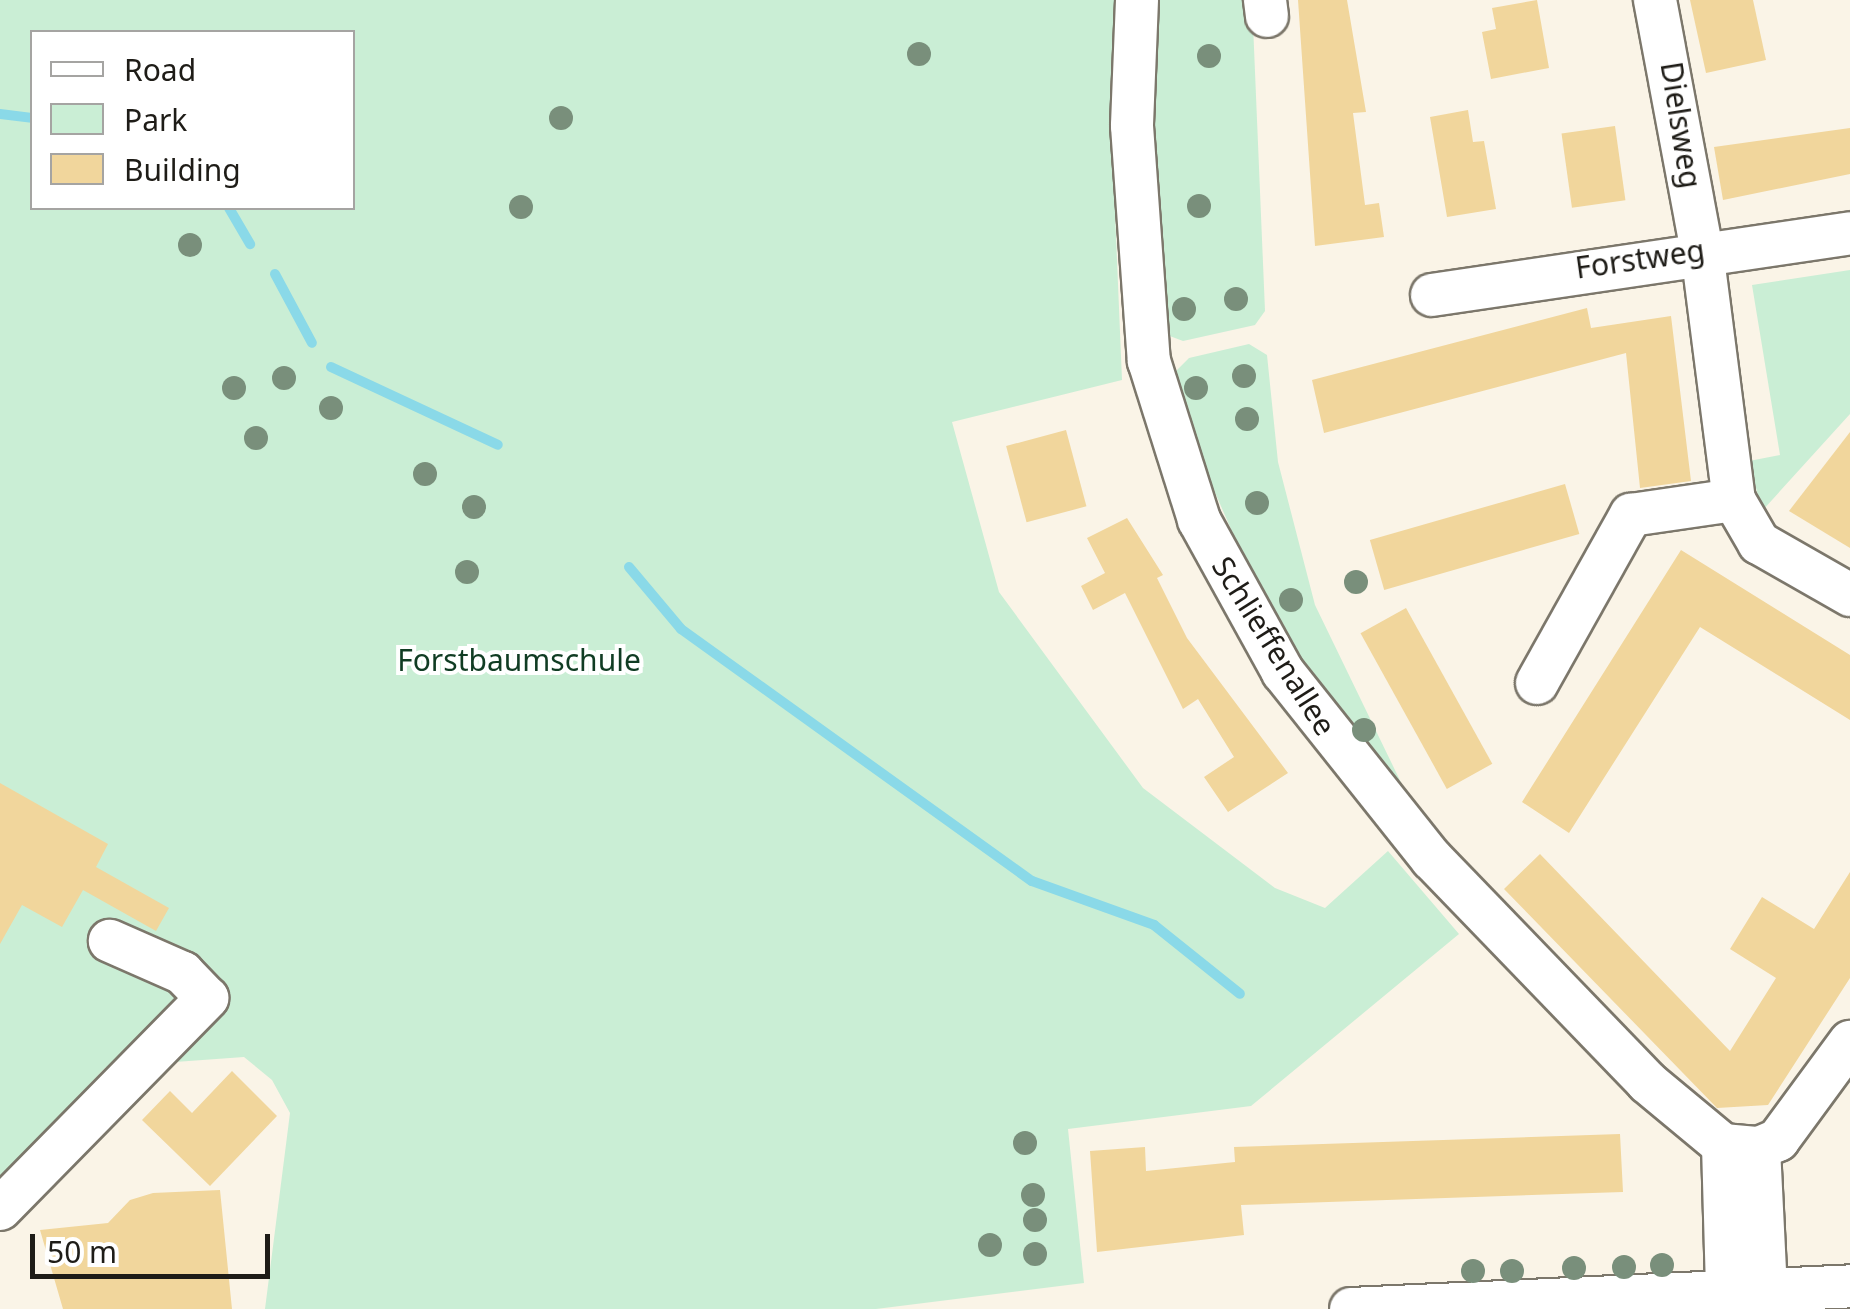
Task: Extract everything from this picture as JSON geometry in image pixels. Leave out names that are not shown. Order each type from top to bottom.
[{"type":"street","name":"Schlieffenallee","points":[[1138,0],[1132,126],[1149,360],[1186,488],[1212,548],[1283,672],[1385,806],[1628,1062],[1741,1146]]},
{"type":"street","name":"Dielsweg","points":[[1655,0],[1702,251],[1734,500]]},
{"type":"street","name":"Forstweg","points":[[1432,294],[1702,251],[1850,233]]},
{"type":"street","points":[[1537,683],[1631,515],[1734,500],[1759,543],[1850,595]]},
{"type":"street","points":[[0,1208],[207,998],[183,973],[110,940]]},
{"type":"street","points":[[1747,1290],[1741,1146],[1799,1120],[1850,1042]]},
{"type":"street","points":[[1352,1309],[1658,1302],[1747,1290],[1850,1286]]},
{"type":"green space","name":"Forstbaumschule","points":[[0,0],[1117,0],[1110,92],[1122,380],[952,422],[999,592],[1143,788],[1275,888],[1325,908],[1388,851],[1459,934],[1251,1106],[1068,1129],[1084,1283],[876,1309],[265,1309],[290,1113],[272,1080],[244,1057],[106,1067],[0,1178]]},
{"type":"green space","points":[[1156,0],[1252,0],[1265,311],[1255,325],[1183,341],[1167,335],[1154,206]]},
{"type":"green space","points":[[1850,270],[1850,414],[1762,511],[1749,461],[1780,455],[1752,285]]},
{"type":"green space","points":[[1249,344],[1267,355],[1278,462],[1315,605],[1409,799],[1302,663],[1256,586],[1206,472],[1175,372],[1189,358]]},
{"type":"building","points":[[1298,0],[1347,0],[1366,112],[1353,113],[1365,205],[1379,203],[1384,237],[1315,246]]},
{"type":"building","points":[[1537,0],[1549,68],[1491,79],[1482,32],[1496,29],[1492,8]]},
{"type":"building","points":[[1690,0],[1753,0],[1766,60],[1706,73]]},
{"type":"building","points":[[1468,110],[1473,142],[1484,141],[1496,209],[1447,217],[1430,117]]},
{"type":"building","points":[[1615,126],[1625,200],[1572,208],[1562,134]]},
{"type":"building","points":[[1850,128],[1850,174],[1723,200],[1714,147]]},
{"type":"building","points":[[1587,308],[1591,328],[1671,316],[1691,481],[1640,488],[1626,353],[1324,433],[1312,380]]},
{"type":"building","points":[[1066,430],[1086,506],[1027,522],[1006,446]]},
{"type":"building","points":[[1850,432],[1850,548],[1789,511]]},
{"type":"building","points":[[1565,484],[1579,534],[1384,590],[1370,540]]},
{"type":"building","points":[[1127,518],[1163,575],[1157,578],[1187,638],[1288,773],[1228,812],[1204,777],[1234,757],[1198,699],[1183,709],[1125,593],[1093,610],[1081,586],[1105,573],[1087,538]]},
{"type":"building","points":[[1681,550],[1850,655],[1850,720],[1700,627],[1569,833],[1522,802]]},
{"type":"building","points":[[1406,608],[1492,764],[1447,789],[1361,633]]},
{"type":"building","points":[[0,783],[108,844],[96,867],[169,908],[156,931],[83,890],[62,927],[22,905],[0,944]]},
{"type":"building","points":[[1540,854],[1730,1051],[1776,978],[1730,949],[1762,897],[1814,929],[1850,872],[1850,978],[1768,1105],[1717,1108],[1504,889]]},
{"type":"building","points":[[232,1071],[277,1116],[210,1186],[142,1120],[170,1091],[192,1113]]},
{"type":"building","points":[[1620,1134],[1623,1192],[1241,1205],[1244,1235],[1097,1252],[1090,1151],[1145,1147],[1146,1171],[1235,1162],[1234,1147]]},
{"type":"building","points":[[220,1190],[232,1309],[63,1309],[40,1230],[108,1223],[130,1200],[153,1193]]},
{"type":"waterway","points":[[0,114],[30,118]]},
{"type":"waterway","points":[[230,210],[250,244]]},
{"type":"waterway","points":[[275,274],[312,343]]},
{"type":"waterway","points":[[331,367],[498,445]]},
{"type":"waterway","points":[[629,567],[681,629],[1032,881],[1154,925],[1240,994]]}]
